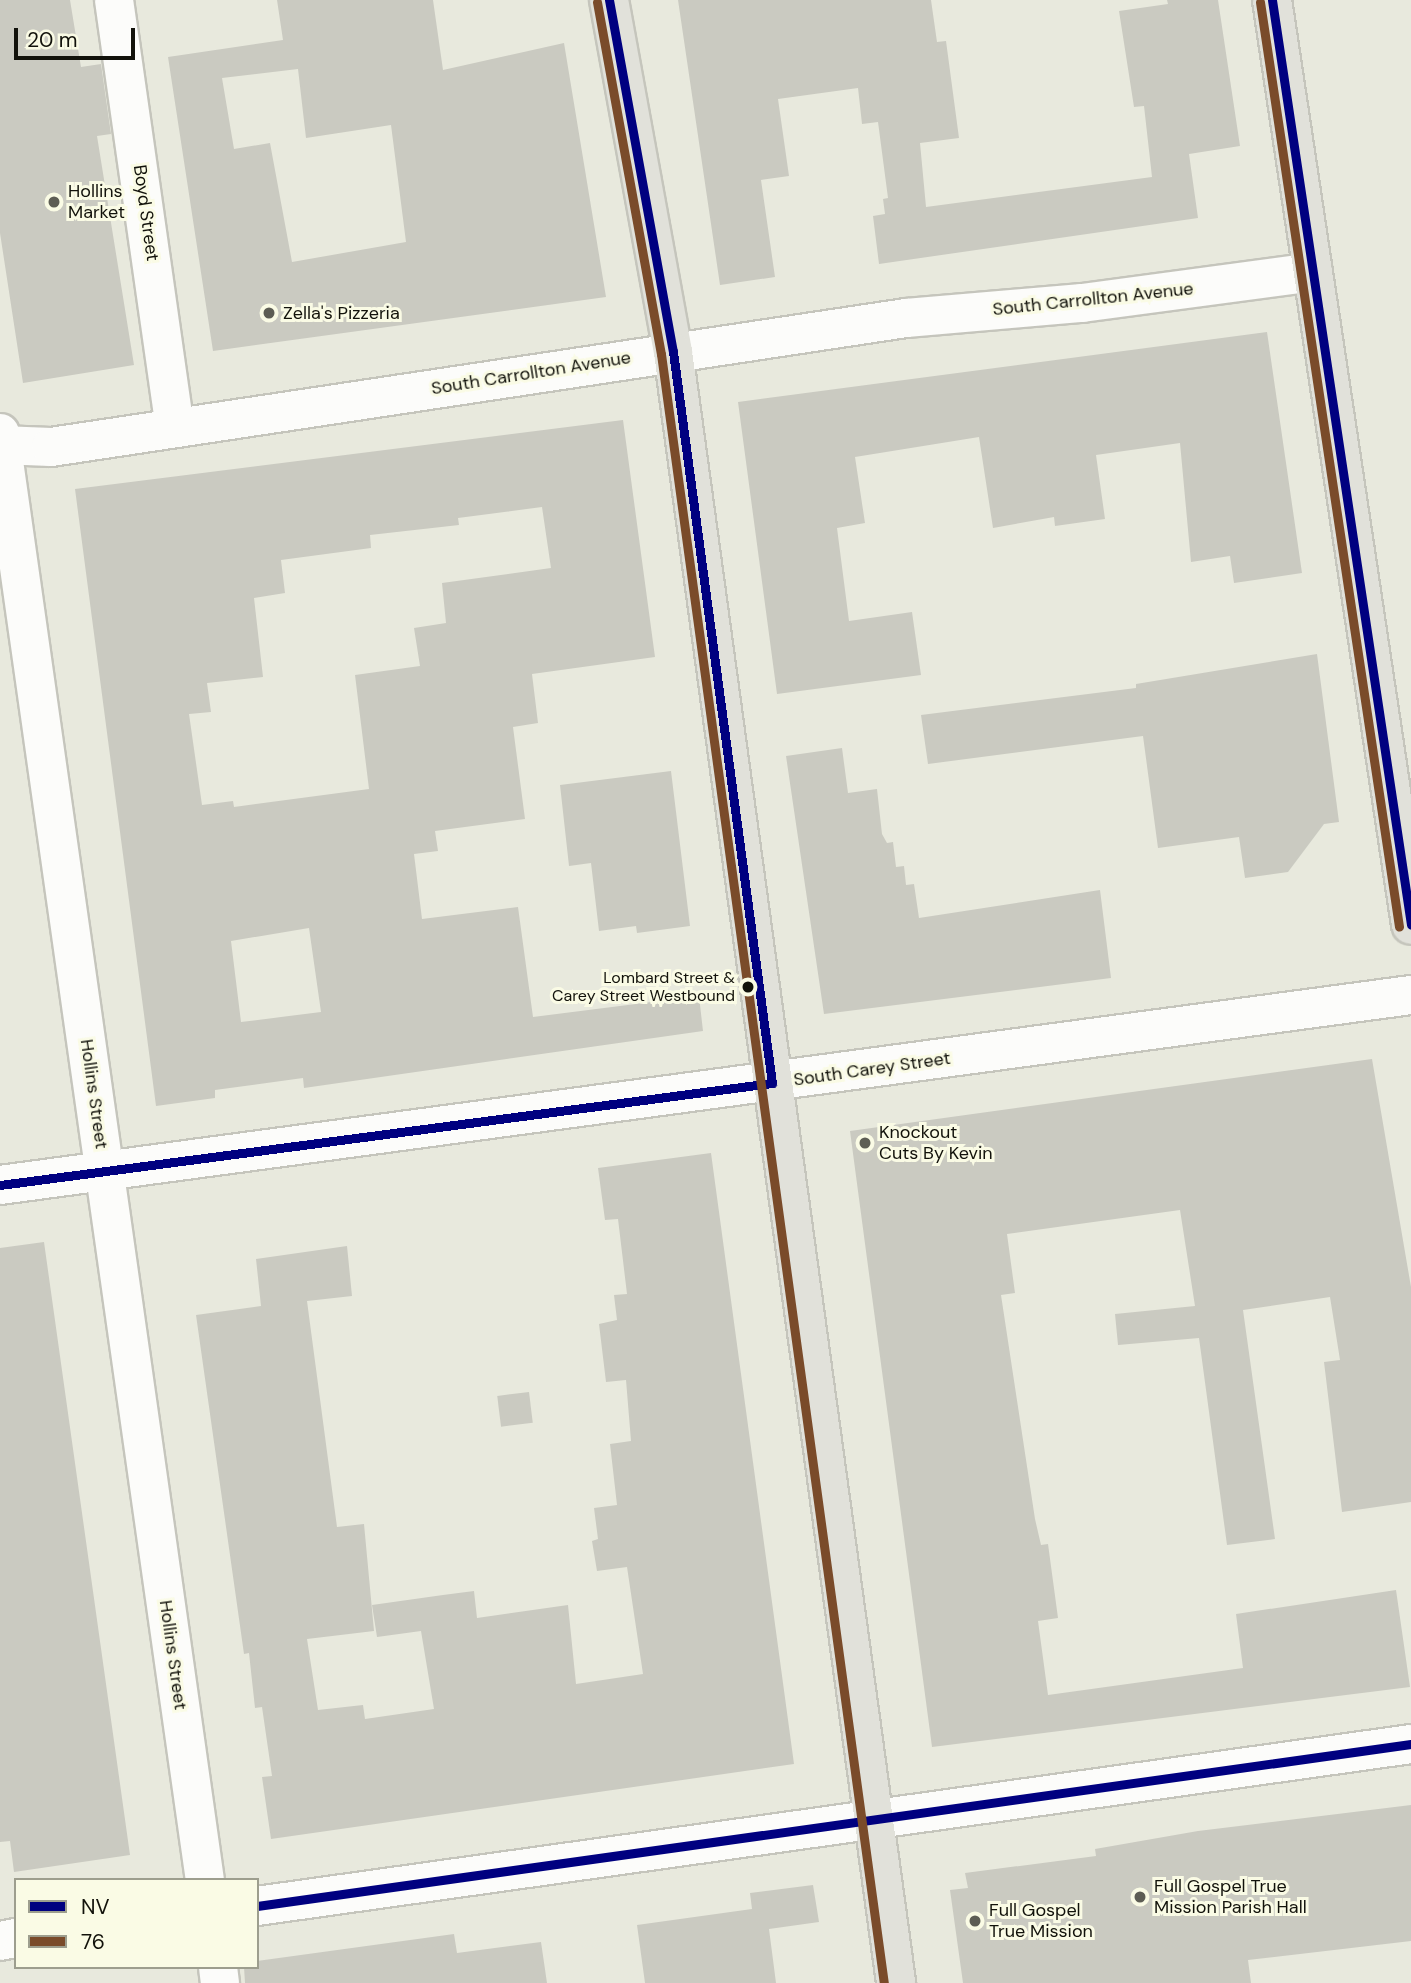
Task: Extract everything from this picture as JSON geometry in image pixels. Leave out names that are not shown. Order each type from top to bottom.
[{"type":"main road","points":[[609,0],[673,352],[896,1983]]},
{"type":"main road","points":[[1272,0],[1411,925]]},
{"type":"street","name":"Boyd Street","points":[[114,0],[175,427]]},
{"type":"street","name":"South Carrollton Avenue","points":[[1,441],[51,447],[906,318],[1082,303],[1313,272]]},
{"type":"street","name":"Hollins Street","points":[[1,441],[205,1878]]},
{"type":"street","name":"South Carey Street","points":[[0,1185],[1411,995]]},
{"type":"street","points":[[259,1906],[872,1817],[1411,1744]]},
{"type":"building","name":"Hollins Market","points":[[0,0],[70,0],[81,67],[101,64],[111,134],[97,136],[134,365],[23,383],[0,233]]},
{"type":"building","points":[[277,0],[433,0],[443,70],[564,43],[606,297],[213,351],[168,57],[283,40]],"holes":[[[298,69],[306,138],[391,125],[406,242],[292,262],[270,143],[234,149],[222,78]]]},
{"type":"building","points":[[678,0],[931,0],[937,42],[946,41],[959,138],[920,143],[926,207],[1152,177],[1144,106],[1134,107],[1119,11],[1168,4],[1167,0],[1218,0],[1240,146],[1189,154],[1198,218],[879,264],[873,216],[885,214],[883,199],[888,198],[878,122],[862,124],[858,88],[778,99],[789,176],[761,180],[775,277],[720,285]]},
{"type":"building","points":[[1267,332],[1302,573],[1234,583],[1230,556],[1191,562],[1180,443],[1096,455],[1105,519],[1055,526],[1054,517],[993,528],[979,437],[855,457],[865,523],[837,528],[849,621],[912,612],[921,675],[777,694],[738,402]]},
{"type":"building","points":[[623,420],[655,657],[532,674],[538,723],[513,727],[525,819],[435,831],[438,851],[414,854],[422,919],[518,907],[533,1017],[699,996],[703,1031],[304,1088],[303,1078],[215,1090],[215,1098],[156,1106],[75,489]],"holes":[[[542,507],[551,568],[442,583],[446,623],[414,628],[420,666],[355,675],[369,789],[234,807],[233,801],[202,805],[189,714],[211,712],[207,683],[263,677],[254,598],[285,593],[281,560],[371,548],[370,535],[459,525],[458,518]],[[309,928],[321,1012],[241,1022],[231,941]]]},
{"type":"building","points":[[1317,654],[1339,822],[1324,824],[1288,872],[1245,878],[1239,837],[1158,848],[1143,736],[928,764],[921,715],[1136,688],[1136,684]]},
{"type":"building","points":[[842,748],[848,793],[877,789],[882,834],[887,843],[893,842],[896,867],[904,866],[906,885],[914,884],[919,918],[1100,890],[1111,978],[824,1014],[786,756]]},
{"type":"building","points":[[671,771],[690,926],[637,933],[636,926],[599,931],[591,863],[569,866],[560,785]]},
{"type":"building","points":[[1372,1059],[1411,1287],[1411,1502],[1342,1512],[1324,1362],[1340,1360],[1330,1297],[1243,1310],[1275,1539],[1227,1545],[1199,1338],[1118,1345],[1115,1314],[1195,1306],[1180,1210],[1007,1234],[1015,1293],[1001,1295],[1035,1519],[1041,1545],[1048,1544],[1058,1618],[1038,1621],[1048,1695],[1243,1668],[1236,1614],[1396,1590],[1410,1687],[932,1747],[850,1131]]},
{"type":"building","points":[[711,1153],[794,1764],[271,1839],[262,1777],[272,1776],[262,1707],[255,1708],[249,1653],[244,1654],[196,1315],[261,1306],[256,1259],[347,1246],[352,1296],[307,1301],[337,1527],[364,1524],[374,1631],[307,1639],[318,1710],[363,1705],[365,1719],[434,1709],[421,1631],[377,1637],[372,1605],[474,1591],[477,1618],[568,1605],[576,1684],[643,1674],[627,1567],[597,1571],[592,1541],[598,1539],[594,1508],[617,1505],[610,1444],[631,1441],[626,1380],[606,1382],[599,1324],[617,1320],[614,1295],[627,1294],[618,1219],[605,1220],[598,1168]]},
{"type":"building","points":[[44,1242],[130,1855],[14,1872],[10,1841],[0,1842],[0,1248]]},
{"type":"building","points":[[529,1392],[533,1423],[501,1427],[497,1396]]},
{"type":"building","points":[[1411,1805],[1411,1941],[1248,1960],[1251,1983],[963,1983],[950,1890],[968,1888],[965,1873],[1096,1856],[1095,1849],[1198,1831]]},
{"type":"building","points":[[813,1885],[819,1922],[769,1929],[776,1983],[645,1983],[637,1925],[752,1909],[750,1893]]},
{"type":"building","points":[[454,1934],[457,1953],[541,1942],[547,1983],[245,1983],[244,1969],[259,1969],[259,1961]]},
{"type":"transit line","name":"NV","points":[[0,1185],[772,1083],[673,352],[609,0]]},
{"type":"transit line","name":"NV","points":[[1272,0],[1411,925]]},
{"type":"transit line","name":"76","points":[[597,2],[661,354],[884,1983]]},
{"type":"transit line","name":"76","points":[[1260,2],[1399,927]]},
{"type":"transit line","name":"NV","points":[[259,1906],[1411,1744]]},
{"type":"place","name":"Hollins Market","points":[[54,202]]},
{"type":"place","name":"Zella's Pizzeria","points":[[269,313]]},
{"type":"place","name":"Lombard Street & Carey Street Westbound","points":[[748,987]]},
{"type":"place","name":"Knockout Cuts By Kevin","points":[[865,1143]]},
{"type":"place","name":"Full Gospel True Mission Parish Hall","points":[[1140,1897]]},
{"type":"place","name":"Full Gospel True Mission","points":[[975,1921]]}]
